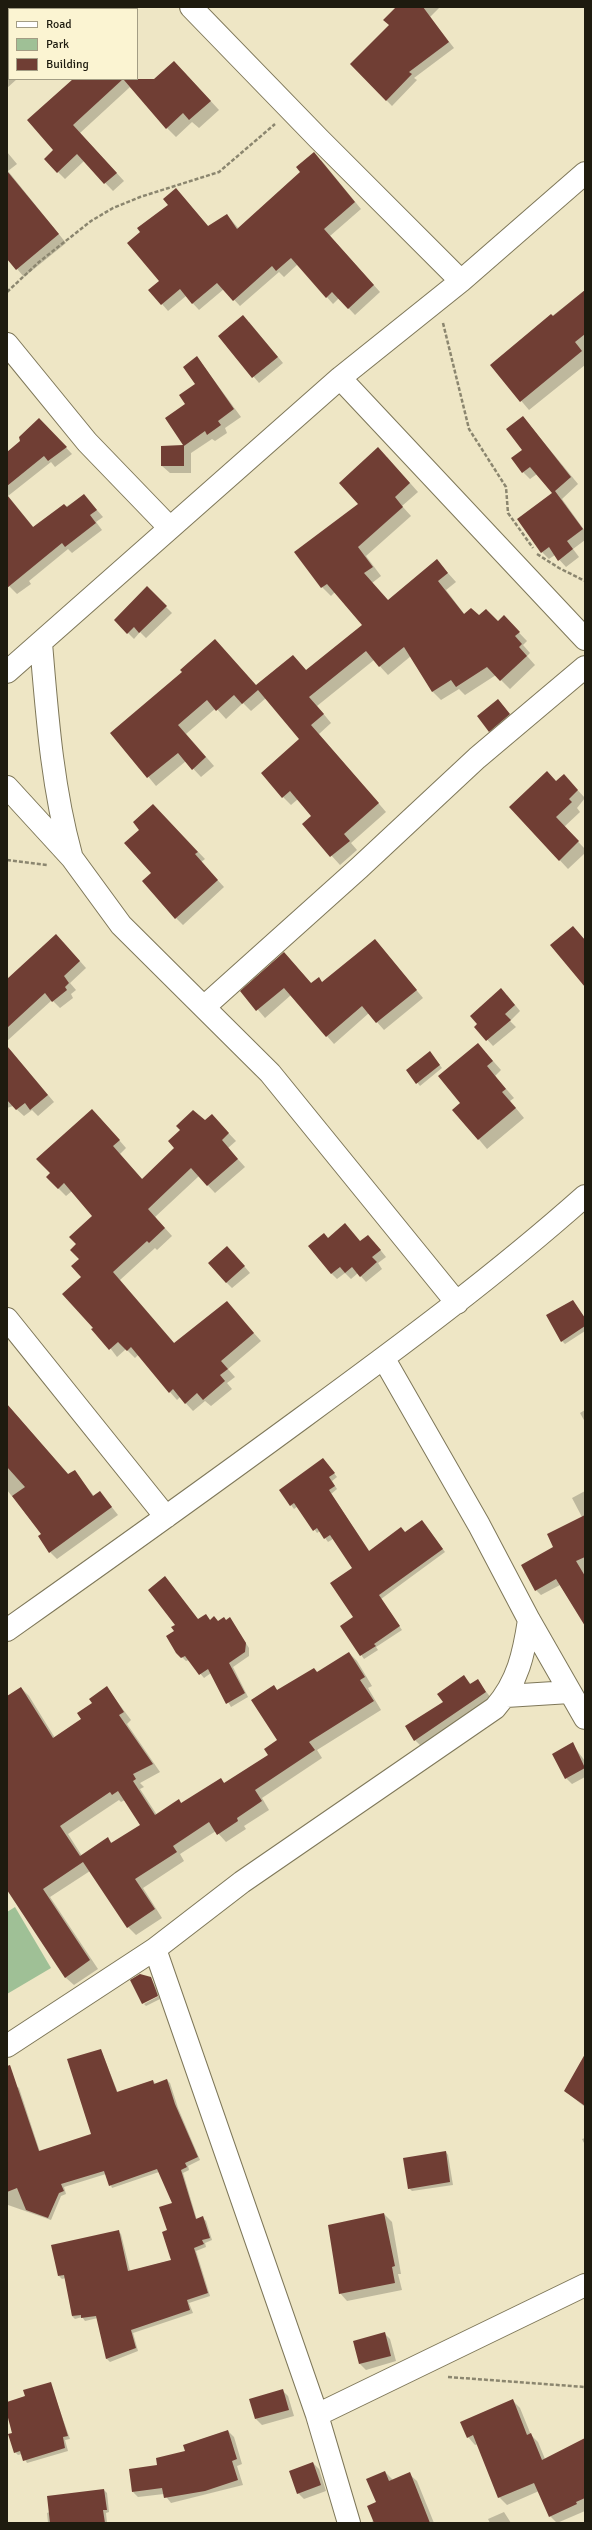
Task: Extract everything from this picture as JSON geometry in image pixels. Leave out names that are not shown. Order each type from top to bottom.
[{"type":"street","points":[[191,7],[461,282]]},
{"type":"street","points":[[7,672],[116,578],[169,527],[340,378],[461,282],[585,172]]},
{"type":"street","points":[[7,344],[87,442],[169,527]]},
{"type":"street","points":[[340,378],[585,639]]},
{"type":"street","points":[[41,643],[48,727],[59,801],[76,864]]},
{"type":"street","points":[[204,1007],[348,878],[477,758],[585,667]]},
{"type":"street","points":[[7,787],[76,864],[121,925],[270,1073],[457,1304]]},
{"type":"street","points":[[7,1630],[384,1359],[457,1304],[585,1196]]},
{"type":"street","points":[[7,1319],[166,1517]]},
{"type":"street","points":[[384,1359],[479,1525],[529,1620],[585,1718]]},
{"type":"street","points":[[7,2046],[155,1949],[242,1882],[483,1718],[506,1696],[519,1670],[529,1620]]},
{"type":"street","points":[[506,1696],[570,1692]]},
{"type":"street","points":[[155,1949],[317,2415],[350,2523]]},
{"type":"street","points":[[317,2415],[585,2285]]},
{"type":"path","points":[[7,292],[39,262],[91,221],[113,208],[219,172],[290,109]]},
{"type":"path","points":[[439,300],[445,333],[466,420],[474,438],[506,487],[508,513],[537,554],[559,568],[585,581]]},
{"type":"path","points":[[7,860],[76,864]]},
{"type":"path","points":[[445,2377],[585,2387]]},
{"type":"green space","points":[[15,1907],[51,1968],[7,1994],[7,1912]]},
{"type":"building","points":[[396,7],[423,7],[449,42],[409,72],[412,74],[386,101],[350,64],[389,25],[383,20]]},
{"type":"building","points":[[174,61],[211,101],[189,120],[183,113],[166,129],[124,80],[154,79]]},
{"type":"building","points":[[72,80],[122,80],[73,125],[117,173],[104,184],[77,154],[57,173],[44,159],[53,150],[27,120]]},
{"type":"building","points":[[314,152],[355,202],[324,229],[374,285],[348,309],[332,292],[326,298],[291,258],[276,271],[272,266],[233,301],[217,283],[192,304],[180,289],[161,305],[148,290],[159,281],[127,243],[140,232],[137,228],[168,205],[163,199],[176,188],[208,226],[227,214],[237,229],[300,172],[296,167]]},
{"type":"building","points":[[7,171],[59,234],[16,270],[7,259]]},
{"type":"building","points":[[585,290],[585,334],[575,342],[582,351],[520,402],[490,365],[551,314],[553,316]]},
{"type":"building","points":[[243,315],[278,357],[252,378],[218,336]]},
{"type":"building","points":[[197,356],[234,409],[218,421],[221,425],[207,435],[205,431],[184,446],[184,466],[161,466],[161,446],[183,445],[165,418],[185,404],[179,395],[195,384],[183,367]]},
{"type":"building","points":[[523,416],[571,477],[555,491],[583,529],[567,541],[573,549],[558,561],[549,547],[541,553],[517,519],[552,493],[530,467],[522,473],[511,458],[522,450],[506,429]]},
{"type":"building","points":[[39,418],[67,447],[48,461],[44,456],[7,486],[7,452],[20,441],[19,437]]},
{"type":"building","points":[[378,447],[410,483],[395,497],[403,507],[358,547],[373,567],[364,573],[388,600],[437,559],[448,573],[438,581],[464,614],[471,608],[479,615],[486,609],[498,621],[504,615],[520,632],[515,636],[522,644],[519,647],[527,656],[500,681],[487,667],[456,687],[451,680],[432,692],[404,647],[379,667],[366,651],[309,697],[324,714],[311,725],[379,803],[344,834],[350,841],[330,857],[302,824],[311,816],[290,791],[282,798],[261,773],[299,739],[258,690],[242,704],[234,695],[216,711],[207,700],[178,725],[206,757],[192,770],[178,753],[147,778],[110,733],[182,672],[180,670],[215,639],[256,685],[293,655],[306,670],[362,625],[327,584],[321,588],[294,552],[358,504],[339,483]]},
{"type":"building","points":[[84,494],[97,510],[90,515],[96,523],[65,547],[62,543],[7,588],[7,495],[33,527],[64,504],[67,507]]},
{"type":"building","points":[[147,586],[167,606],[139,633],[134,627],[127,634],[114,620]]},
{"type":"building","points":[[498,699],[510,714],[489,732],[477,716]]},
{"type":"building","points":[[547,771],[556,781],[564,774],[578,790],[569,799],[572,802],[556,817],[579,841],[559,861],[509,807]]},
{"type":"building","points":[[153,804],[198,852],[195,854],[218,880],[175,919],[142,881],[151,873],[124,843],[139,830],[133,822]]},
{"type":"building","points":[[573,926],[585,940],[585,987],[550,945]]},
{"type":"building","points":[[56,934],[80,961],[64,976],[69,983],[65,987],[67,990],[52,1002],[45,993],[7,1028],[7,979]]},
{"type":"building","points":[[375,939],[417,990],[376,1023],[362,1006],[326,1037],[284,988],[256,1011],[240,991],[284,952],[311,983],[319,977],[322,982]]},
{"type":"building","points":[[501,988],[515,1005],[505,1014],[511,1020],[486,1041],[474,1027],[477,1024],[470,1016]]},
{"type":"building","points":[[478,1043],[493,1061],[487,1066],[506,1089],[502,1092],[516,1108],[478,1140],[452,1110],[460,1103],[438,1076]]},
{"type":"building","points":[[7,1046],[48,1095],[30,1110],[25,1103],[16,1110],[7,1100]]},
{"type":"building","points":[[430,1051],[440,1065],[416,1084],[406,1070]]},
{"type":"building","points":[[92,1109],[120,1140],[113,1146],[142,1179],[174,1148],[168,1141],[180,1130],[176,1126],[193,1110],[205,1120],[212,1114],[229,1133],[222,1140],[238,1159],[207,1186],[191,1168],[148,1209],[165,1228],[149,1243],[147,1241],[113,1272],[174,1343],[227,1301],[254,1333],[221,1361],[228,1369],[220,1375],[225,1381],[203,1400],[197,1393],[185,1404],[173,1389],[169,1393],[131,1347],[127,1351],[118,1342],[109,1350],[91,1329],[93,1328],[62,1294],[81,1277],[71,1266],[79,1259],[70,1250],[76,1244],[69,1237],[92,1216],[64,1183],[58,1189],[46,1177],[50,1173],[36,1159]]},
{"type":"building","points":[[345,1223],[360,1241],[368,1235],[381,1250],[372,1257],[377,1262],[360,1277],[352,1267],[345,1273],[340,1267],[331,1274],[308,1246],[324,1233],[328,1238]]},
{"type":"building","points":[[227,1246],[245,1266],[226,1283],[208,1263]]},
{"type":"building","points":[[573,1300],[585,1318],[585,1326],[561,1342],[546,1315]]},
{"type":"building","points":[[7,1404],[68,1474],[75,1470],[93,1496],[100,1491],[112,1507],[49,1553],[38,1536],[41,1534],[12,1496],[25,1487],[7,1467]]},
{"type":"building","points":[[323,1458],[335,1473],[329,1477],[335,1486],[329,1490],[369,1551],[401,1527],[405,1532],[422,1520],[443,1549],[379,1595],[400,1626],[374,1644],[376,1646],[360,1656],[340,1626],[353,1617],[330,1583],[352,1568],[330,1535],[324,1539],[317,1528],[313,1531],[294,1503],[290,1506],[279,1490]]},
{"type":"building","points":[[585,1515],[585,1557],[576,1561],[585,1576],[585,1626],[556,1579],[535,1591],[521,1565],[553,1547],[547,1534]]},
{"type":"building","points":[[165,1576],[198,1619],[206,1614],[210,1620],[214,1616],[218,1621],[224,1617],[226,1620],[230,1617],[246,1643],[245,1652],[229,1663],[245,1693],[226,1704],[208,1669],[199,1675],[185,1656],[181,1658],[176,1653],[166,1636],[174,1631],[171,1627],[175,1625],[148,1590]]},
{"type":"building","points":[[349,1652],[365,1677],[360,1680],[374,1701],[309,1742],[315,1750],[255,1790],[262,1801],[237,1818],[238,1821],[217,1835],[209,1822],[173,1846],[177,1852],[135,1879],[155,1909],[127,1928],[83,1862],[43,1889],[90,1960],[65,1978],[7,1890],[7,1696],[21,1687],[53,1738],[81,1719],[77,1713],[92,1703],[89,1699],[107,1686],[124,1712],[119,1715],[153,1764],[133,1774],[136,1779],[133,1781],[155,1815],[179,1799],[181,1803],[221,1778],[224,1783],[268,1755],[264,1749],[277,1740],[251,1700],[274,1685],[277,1690],[314,1668],[317,1672]],"holes":[[[118,1791],[140,1825],[111,1843],[108,1837],[80,1856],[60,1826],[110,1792],[112,1795]]]},
{"type":"building","points":[[464,1675],[470,1684],[478,1679],[486,1692],[414,1741],[405,1726],[443,1702],[437,1694]]},
{"type":"building","points":[[573,1742],[585,1768],[565,1779],[552,1754]]},
{"type":"building","points":[[140,1974],[151,1977],[158,1996],[142,2004],[130,1980]]},
{"type":"building","points":[[101,2049],[117,2092],[153,2080],[154,2084],[167,2079],[175,2104],[198,2157],[185,2163],[187,2167],[181,2170],[196,2219],[203,2216],[210,2238],[202,2240],[204,2244],[194,2248],[208,2293],[187,2300],[190,2310],[131,2330],[136,2348],[106,2359],[96,2316],[81,2318],[81,2315],[72,2316],[64,2275],[58,2276],[51,2245],[119,2230],[128,2271],[171,2260],[162,2232],[167,2230],[159,2207],[172,2203],[157,2169],[109,2186],[104,2171],[61,2184],[64,2191],[59,2193],[48,2218],[26,2210],[17,2188],[7,2192],[7,2066],[10,2065],[39,2151],[91,2134],[67,2059]]},
{"type":"building","points":[[585,2054],[585,2106],[564,2091]]},
{"type":"building","points":[[446,2151],[450,2182],[408,2189],[403,2158]]},
{"type":"building","points":[[384,2213],[395,2266],[392,2267],[395,2283],[339,2294],[328,2225]]},
{"type":"building","points":[[385,2332],[391,2356],[359,2364],[353,2341]]},
{"type":"building","points":[[51,2382],[68,2436],[63,2437],[65,2448],[23,2461],[20,2451],[14,2453],[8,2434],[12,2433],[7,2414],[7,2402],[25,2396],[23,2390]]},
{"type":"building","points":[[283,2389],[289,2410],[255,2419],[249,2399]]},
{"type":"building","points":[[513,2399],[527,2435],[531,2433],[542,2460],[585,2438],[585,2498],[576,2502],[577,2504],[549,2517],[534,2483],[498,2498],[473,2435],[467,2438],[460,2422]]},
{"type":"building","points":[[228,2430],[237,2459],[232,2461],[238,2480],[205,2491],[164,2498],[162,2488],[132,2492],[129,2469],[157,2465],[156,2458],[185,2451],[183,2445]]},
{"type":"building","points":[[313,2462],[321,2485],[297,2494],[289,2471]]},
{"type":"building","points":[[385,2471],[389,2481],[410,2472],[430,2523],[374,2523],[367,2506],[376,2502],[366,2479]]},
{"type":"building","points":[[104,2489],[107,2510],[103,2510],[105,2523],[50,2523],[47,2496]]}]
